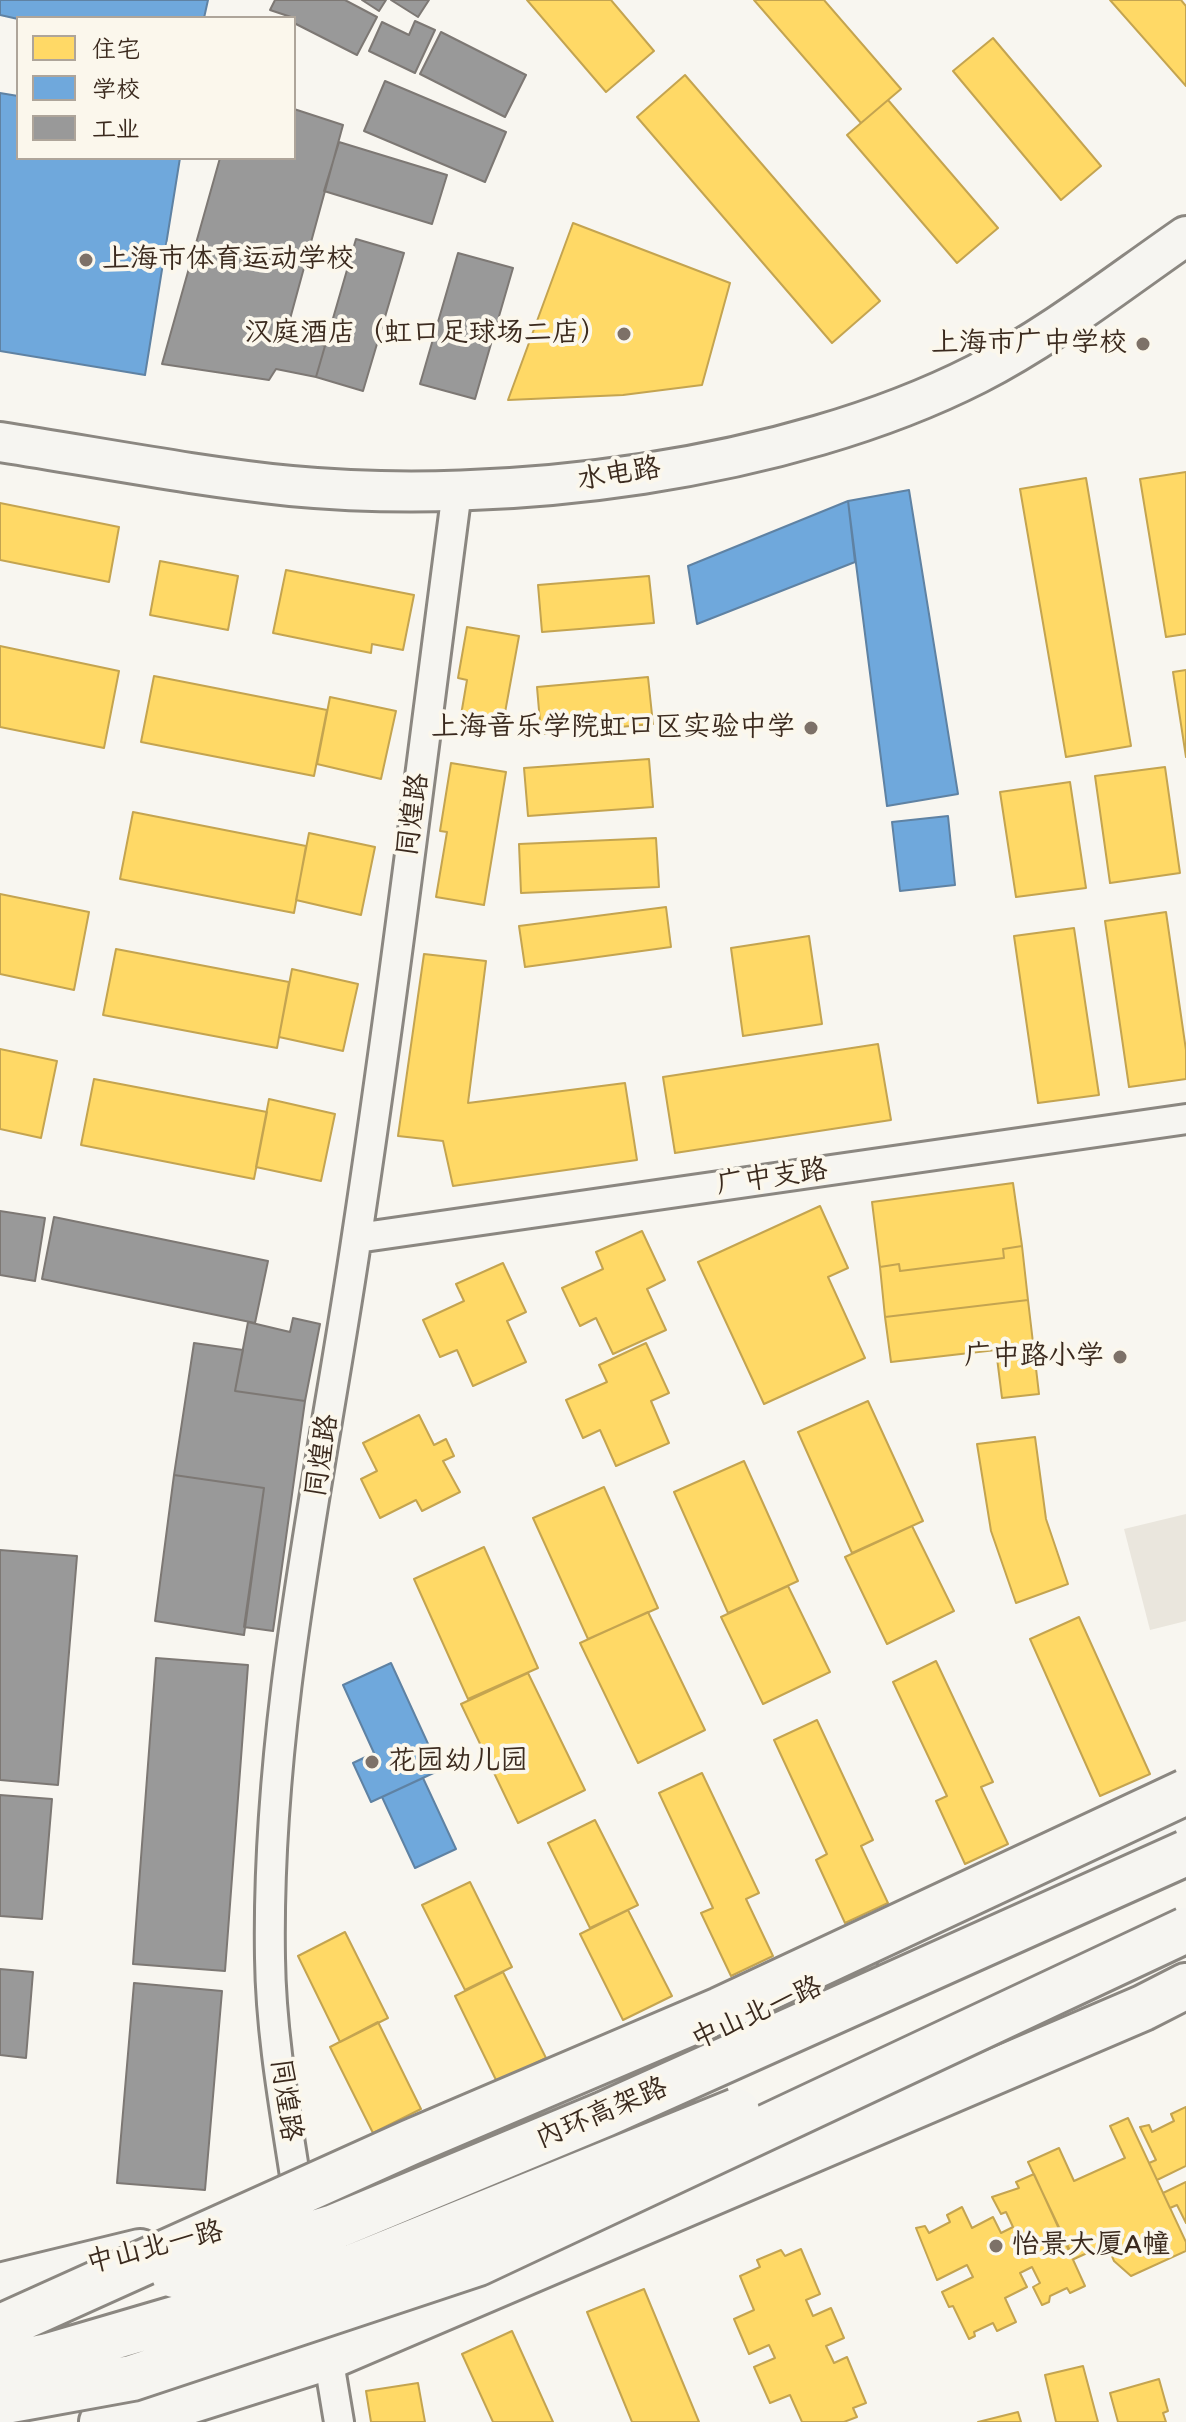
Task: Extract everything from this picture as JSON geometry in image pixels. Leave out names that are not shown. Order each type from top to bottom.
[{"type":"main road","name":"水电路","points":[[0,442],[291,486],[457,491],[559,485],[634,474],[792,441],[943,390],[1005,359],[1186,236]]},
{"type":"main road","points":[[0,2327],[411,2142],[720,2010],[1186,1792]]},
{"type":"main road","name":"中山北一路","points":[[0,2286],[301,2213],[460,2149],[1186,1819]]},
{"type":"main road","name":"内环高架路","points":[[0,2327],[334,2227],[619,2107],[1186,1853]]},
{"type":"main road","name":"内环高架路","points":[[0,2366],[48,2356],[355,2266],[762,2100],[1186,1902]]},
{"type":"main road","points":[[0,2402],[132,2378],[478,2263],[1186,1930]]},
{"type":"main road","points":[[102,2422],[145,2415],[328,2357],[1143,2008],[1186,1986]]},
{"type":"street","name":"同煌路","points":[[339,2422],[301,2213],[274,2022],[270,1962],[272,1822],[305,1571],[357,1238],[457,491]]},
{"type":"street","name":"广中支路","points":[[357,1238],[1186,1119]]},
{"type":"shaded area","points":[[1186,1514],[1186,1621],[1150,1630],[1124,1529]]},
{"type":"building: 住宅","points":[[527,0],[611,0],[654,51],[606,92]]},
{"type":"building: 住宅","points":[[754,0],[824,0],[901,89],[861,123]]},
{"type":"building: 住宅","points":[[1110,0],[1181,0],[1186,6],[1186,86]]},
{"type":"building: 住宅","points":[[993,38],[1101,166],[1061,200],[953,71]]},
{"type":"building: 住宅","points":[[685,75],[880,301],[832,343],[637,117]]},
{"type":"building: 住宅","points":[[888,100],[998,228],[957,263],[847,135]]},
{"type":"building: 住宅","name":"汉庭酒店（虹口足球场二店）","points":[[573,223],[730,283],[702,385],[623,395],[508,400]]},
{"type":"building: 住宅","points":[[1186,472],[1186,634],[1166,637],[1140,479]]},
{"type":"building: 住宅","points":[[1086,478],[1131,746],[1066,757],[1020,489]]},
{"type":"building: 住宅","points":[[0,503],[119,527],[109,582],[0,560]]},
{"type":"building: 住宅","points":[[160,561],[238,576],[228,630],[150,615]]},
{"type":"building: 住宅","points":[[286,570],[414,595],[403,650],[372,644],[371,653],[273,633]]},
{"type":"building: 住宅","points":[[649,576],[654,623],[542,632],[538,585]]},
{"type":"building: 住宅","points":[[467,627],[519,636],[502,729],[460,721],[467,680],[458,678]]},
{"type":"building: 住宅","points":[[0,646],[119,671],[104,748],[0,727]]},
{"type":"building: 住宅","points":[[1186,670],[1186,757],[1173,672]]},
{"type":"building: 住宅","points":[[154,676],[327,710],[314,776],[141,742]]},
{"type":"building: 住宅","points":[[648,677],[653,724],[541,734],[537,687]]},
{"type":"building: 住宅","points":[[330,697],[396,711],[381,779],[317,764]]},
{"type":"building: 住宅","points":[[649,759],[653,807],[528,816],[524,768]]},
{"type":"building: 住宅","points":[[451,763],[506,772],[484,905],[436,897],[447,832],[440,831]]},
{"type":"building: 住宅","points":[[1165,767],[1180,873],[1110,883],[1095,776]]},
{"type":"building: 住宅","points":[[1070,782],[1086,888],[1016,897],[1000,792]]},
{"type":"building: 住宅","points":[[133,812],[306,846],[294,913],[120,879]]},
{"type":"building: 住宅","points":[[309,833],[375,847],[361,915],[296,900]]},
{"type":"building: 住宅","points":[[656,838],[659,887],[521,893],[519,844]]},
{"type":"building: 住宅","points":[[0,894],[89,912],[74,990],[0,974]]},
{"type":"building: 住宅","points":[[666,907],[671,947],[525,967],[519,926]]},
{"type":"building: 住宅","points":[[1166,912],[1186,1050],[1186,1079],[1129,1087],[1105,921]]},
{"type":"building: 住宅","points":[[1074,928],[1099,1095],[1038,1103],[1014,936]]},
{"type":"building: 住宅","points":[[809,936],[822,1024],[743,1036],[731,948]]},
{"type":"building: 住宅","points":[[116,949],[289,982],[277,1048],[103,1015]]},
{"type":"building: 住宅","points":[[424,954],[486,961],[468,1103],[625,1083],[637,1160],[453,1186],[443,1141],[398,1136]]},
{"type":"building: 住宅","points":[[292,969],[358,984],[343,1051],[279,1037]]},
{"type":"building: 住宅","points":[[878,1044],[891,1120],[675,1153],[663,1077]]},
{"type":"building: 住宅","points":[[0,1049],[57,1061],[41,1138],[0,1129]]},
{"type":"building: 住宅","points":[[94,1079],[267,1112],[254,1179],[81,1145]]},
{"type":"building: 住宅","points":[[269,1099],[335,1114],[321,1181],[256,1167]]},
{"type":"building: 住宅","points":[[1013,1183],[1022,1246],[1003,1249],[1004,1258],[900,1271],[899,1264],[880,1267],[872,1202]]},
{"type":"building: 住宅","points":[[820,1206],[848,1268],[828,1277],[865,1358],[764,1404],[698,1262]]},
{"type":"building: 住宅","points":[[642,1231],[665,1280],[647,1289],[666,1330],[613,1354],[596,1318],[580,1326],[562,1288],[603,1269],[596,1252]]},
{"type":"building: 住宅","points":[[1022,1246],[1028,1300],[885,1317],[880,1267],[899,1264],[900,1271],[1004,1258],[1003,1249]]},
{"type":"building: 住宅","points":[[503,1263],[526,1312],[507,1321],[526,1362],[473,1386],[457,1350],[440,1357],[423,1320],[464,1301],[456,1284]]},
{"type":"building: 住宅","points":[[1028,1300],[1039,1394],[1002,1398],[996,1350],[891,1362],[885,1317]]},
{"type":"building: 住宅","points":[[646,1343],[669,1393],[651,1401],[669,1443],[616,1466],[600,1430],[583,1438],[566,1400],[607,1382],[599,1365]]},
{"type":"building: 住宅","points":[[868,1401],[923,1521],[852,1553],[798,1432]]},
{"type":"building: 住宅","points":[[419,1415],[434,1445],[446,1439],[454,1456],[443,1461],[460,1492],[422,1511],[416,1500],[380,1518],[361,1479],[377,1471],[363,1443]]},
{"type":"building: 住宅","points":[[1035,1437],[1046,1519],[1068,1584],[1016,1603],[991,1531],[977,1444]]},
{"type":"building: 住宅","points":[[744,1461],[798,1581],[728,1613],[674,1492]]},
{"type":"building: 住宅","points":[[604,1487],[658,1608],[588,1639],[533,1518]]},
{"type":"building: 住宅","points":[[912,1526],[954,1611],[887,1644],[845,1557]]},
{"type":"building: 住宅","points":[[484,1547],[538,1668],[468,1699],[414,1579]]},
{"type":"building: 住宅","points":[[788,1586],[830,1672],[763,1704],[721,1617]]},
{"type":"building: 住宅","points":[[648,1612],[705,1730],[638,1763],[580,1643]]},
{"type":"building: 住宅","points":[[1079,1617],[1150,1774],[1100,1796],[1030,1639]]},
{"type":"building: 住宅","points":[[936,1661],[993,1782],[981,1787],[1008,1844],[965,1864],[936,1801],[947,1796],[893,1682]]},
{"type":"building: 住宅","points":[[528,1673],[585,1790],[518,1823],[461,1704]]},
{"type":"building: 住宅","points":[[817,1720],[873,1840],[861,1846],[888,1903],[845,1923],[816,1860],[827,1854],[774,1740]]},
{"type":"building: 住宅","points":[[702,1773],[759,1893],[746,1899],[773,1956],[731,1976],[701,1913],[713,1908],[659,1793]]},
{"type":"building: 住宅","points":[[595,1820],[638,1905],[590,1928],[548,1843]]},
{"type":"building: 住宅","points":[[470,1882],[512,1967],[465,1990],[422,1905]]},
{"type":"building: 住宅","points":[[628,1910],[672,1996],[623,2020],[580,1934]]},
{"type":"building: 住宅","points":[[345,1932],[388,2018],[340,2042],[298,1956]]},
{"type":"building: 住宅","points":[[503,1972],[546,2058],[497,2082],[455,1996]]},
{"type":"building: 住宅","points":[[378,2022],[421,2109],[373,2133],[330,2047]]},
{"type":"building: 住宅","points":[[1186,2107],[1186,2166],[1157,2180],[1149,2163],[1156,2160],[1140,2127],[1149,2125],[1152,2132],[1174,2121],[1171,2114]]},
{"type":"building: 住宅","points":[[1128,2118],[1186,2242],[1186,2251],[1131,2276],[1114,2261],[1107,2244],[1074,2259],[1028,2162],[1059,2148],[1074,2181],[1125,2158],[1110,2126]]},
{"type":"building: 住宅","name":"怡景大厦A幢","points":[[1034,2174],[1085,2286],[1070,2293],[1067,2288],[1050,2296],[1049,2302],[1042,2305],[1033,2287],[1040,2283],[1032,2267],[1020,2273],[1027,2287],[1005,2298],[1016,2322],[997,2331],[993,2323],[974,2332],[975,2336],[969,2339],[953,2306],[949,2307],[942,2292],[973,2277],[967,2265],[937,2280],[916,2228],[925,2226],[929,2233],[950,2222],[947,2215],[962,2207],[972,2228],[993,2217],[1001,2233],[1013,2227],[1006,2212],[1001,2214],[992,2197],[1019,2188],[1016,2182]]},
{"type":"building: 住宅","points":[[1186,2182],[1186,2223],[1177,2205],[1170,2208],[1163,2193]]},
{"type":"building: 住宅","points":[[801,2249],[820,2294],[806,2300],[813,2316],[831,2308],[844,2338],[826,2346],[834,2363],[847,2357],[866,2403],[853,2408],[857,2417],[844,2422],[802,2422],[790,2395],[770,2403],[754,2367],[775,2358],[769,2345],[749,2354],[734,2319],[754,2310],[740,2276],[760,2267],[757,2260],[781,2250],[785,2256]]},
{"type":"building: 住宅","points":[[644,2289],[699,2422],[632,2422],[587,2312]]},
{"type":"building: 住宅","points":[[512,2331],[553,2422],[493,2422],[462,2354]]},
{"type":"building: 住宅","points":[[1083,2366],[1098,2422],[1056,2422],[1045,2375]]},
{"type":"building: 住宅","points":[[1159,2379],[1168,2411],[1163,2413],[1166,2422],[1118,2422],[1110,2393]]},
{"type":"building: 住宅","points":[[418,2383],[425,2422],[371,2422],[366,2391]]},
{"type":"building: 住宅","points":[[1018,2412],[1021,2422],[978,2422]]},
{"type":"building: 学校","points":[[0,0],[208,0],[204,16],[16,16],[16,19],[0,15]]},
{"type":"building: 学校","name":"上海市体育运动学校","points":[[0,93],[16,96],[16,160],[180,160],[145,375],[0,351]]},
{"type":"building: 学校","points":[[909,490],[958,794],[887,806],[848,501]]},
{"type":"building: 学校","points":[[848,501],[855,562],[697,624],[688,566]]},
{"type":"building: 学校","points":[[948,816],[955,885],[900,891],[892,822]]},
{"type":"building: 学校","points":[[391,1663],[440,1770],[371,1802],[353,1763],[374,1753],[343,1685]]},
{"type":"building: 学校","points":[[423,1778],[456,1849],[415,1868],[382,1797]]},
{"type":"building: 工业","points":[[275,0],[345,0],[377,17],[357,55],[296,24],[296,16],[270,10]]},
{"type":"building: 工业","points":[[362,0],[386,0],[379,11]]},
{"type":"building: 工业","points":[[391,0],[429,0],[418,17]]},
{"type":"building: 工业","points":[[415,21],[435,30],[415,73],[369,51],[382,22],[409,35]]},
{"type":"building: 工业","points":[[441,32],[526,75],[505,117],[420,74]]},
{"type":"building: 工业","points":[[385,81],[506,132],[485,182],[364,131]]},
{"type":"building: 工业","points":[[296,110],[343,125],[287,330],[325,346],[316,377],[276,369],[269,380],[162,364],[219,160],[296,160]]},
{"type":"building: 工业","points":[[339,142],[447,175],[432,224],[324,191]]},
{"type":"building: 工业","points":[[356,239],[404,253],[363,391],[316,377]]},
{"type":"building: 工业","points":[[458,253],[513,268],[475,399],[420,384]]},
{"type":"building: 工业","points":[[0,1211],[45,1218],[35,1281],[0,1275]]},
{"type":"building: 工业","points":[[54,1217],[268,1261],[255,1323],[42,1279]]},
{"type":"building: 工业","points":[[293,1318],[320,1324],[305,1401],[235,1391],[248,1322],[290,1332]]},
{"type":"building: 工业","points":[[194,1343],[243,1350],[235,1391],[305,1401],[273,1631],[244,1627],[264,1488],[174,1475]]},
{"type":"building: 工业","points":[[174,1475],[264,1488],[244,1635],[155,1621]]},
{"type":"building: 工业","points":[[0,1550],[77,1556],[58,1785],[0,1780]]},
{"type":"building: 工业","points":[[156,1658],[248,1665],[225,1971],[133,1964]]},
{"type":"building: 工业","points":[[0,1795],[52,1799],[42,1919],[0,1916]]},
{"type":"building: 工业","points":[[0,1969],[33,1972],[26,2058],[0,2055]]},
{"type":"building: 工业","points":[[134,1983],[222,1991],[205,2190],[117,2183]]},
{"type":"place","name":"上海市体育运动学校","points":[[86,260]]},
{"type":"place","name":"汉庭酒店（虹口足球场二店）","points":[[624,334]]},
{"type":"place","name":"上海市广中学校","points":[[1143,344]]},
{"type":"place","name":"上海音乐学院虹口区实验中学","points":[[811,728]]},
{"type":"place","name":"广中路小学","points":[[1120,1357]]},
{"type":"place","name":"花园幼儿园","points":[[372,1762]]},
{"type":"place","name":"怡景大厦A幢","points":[[996,2246]]}]
